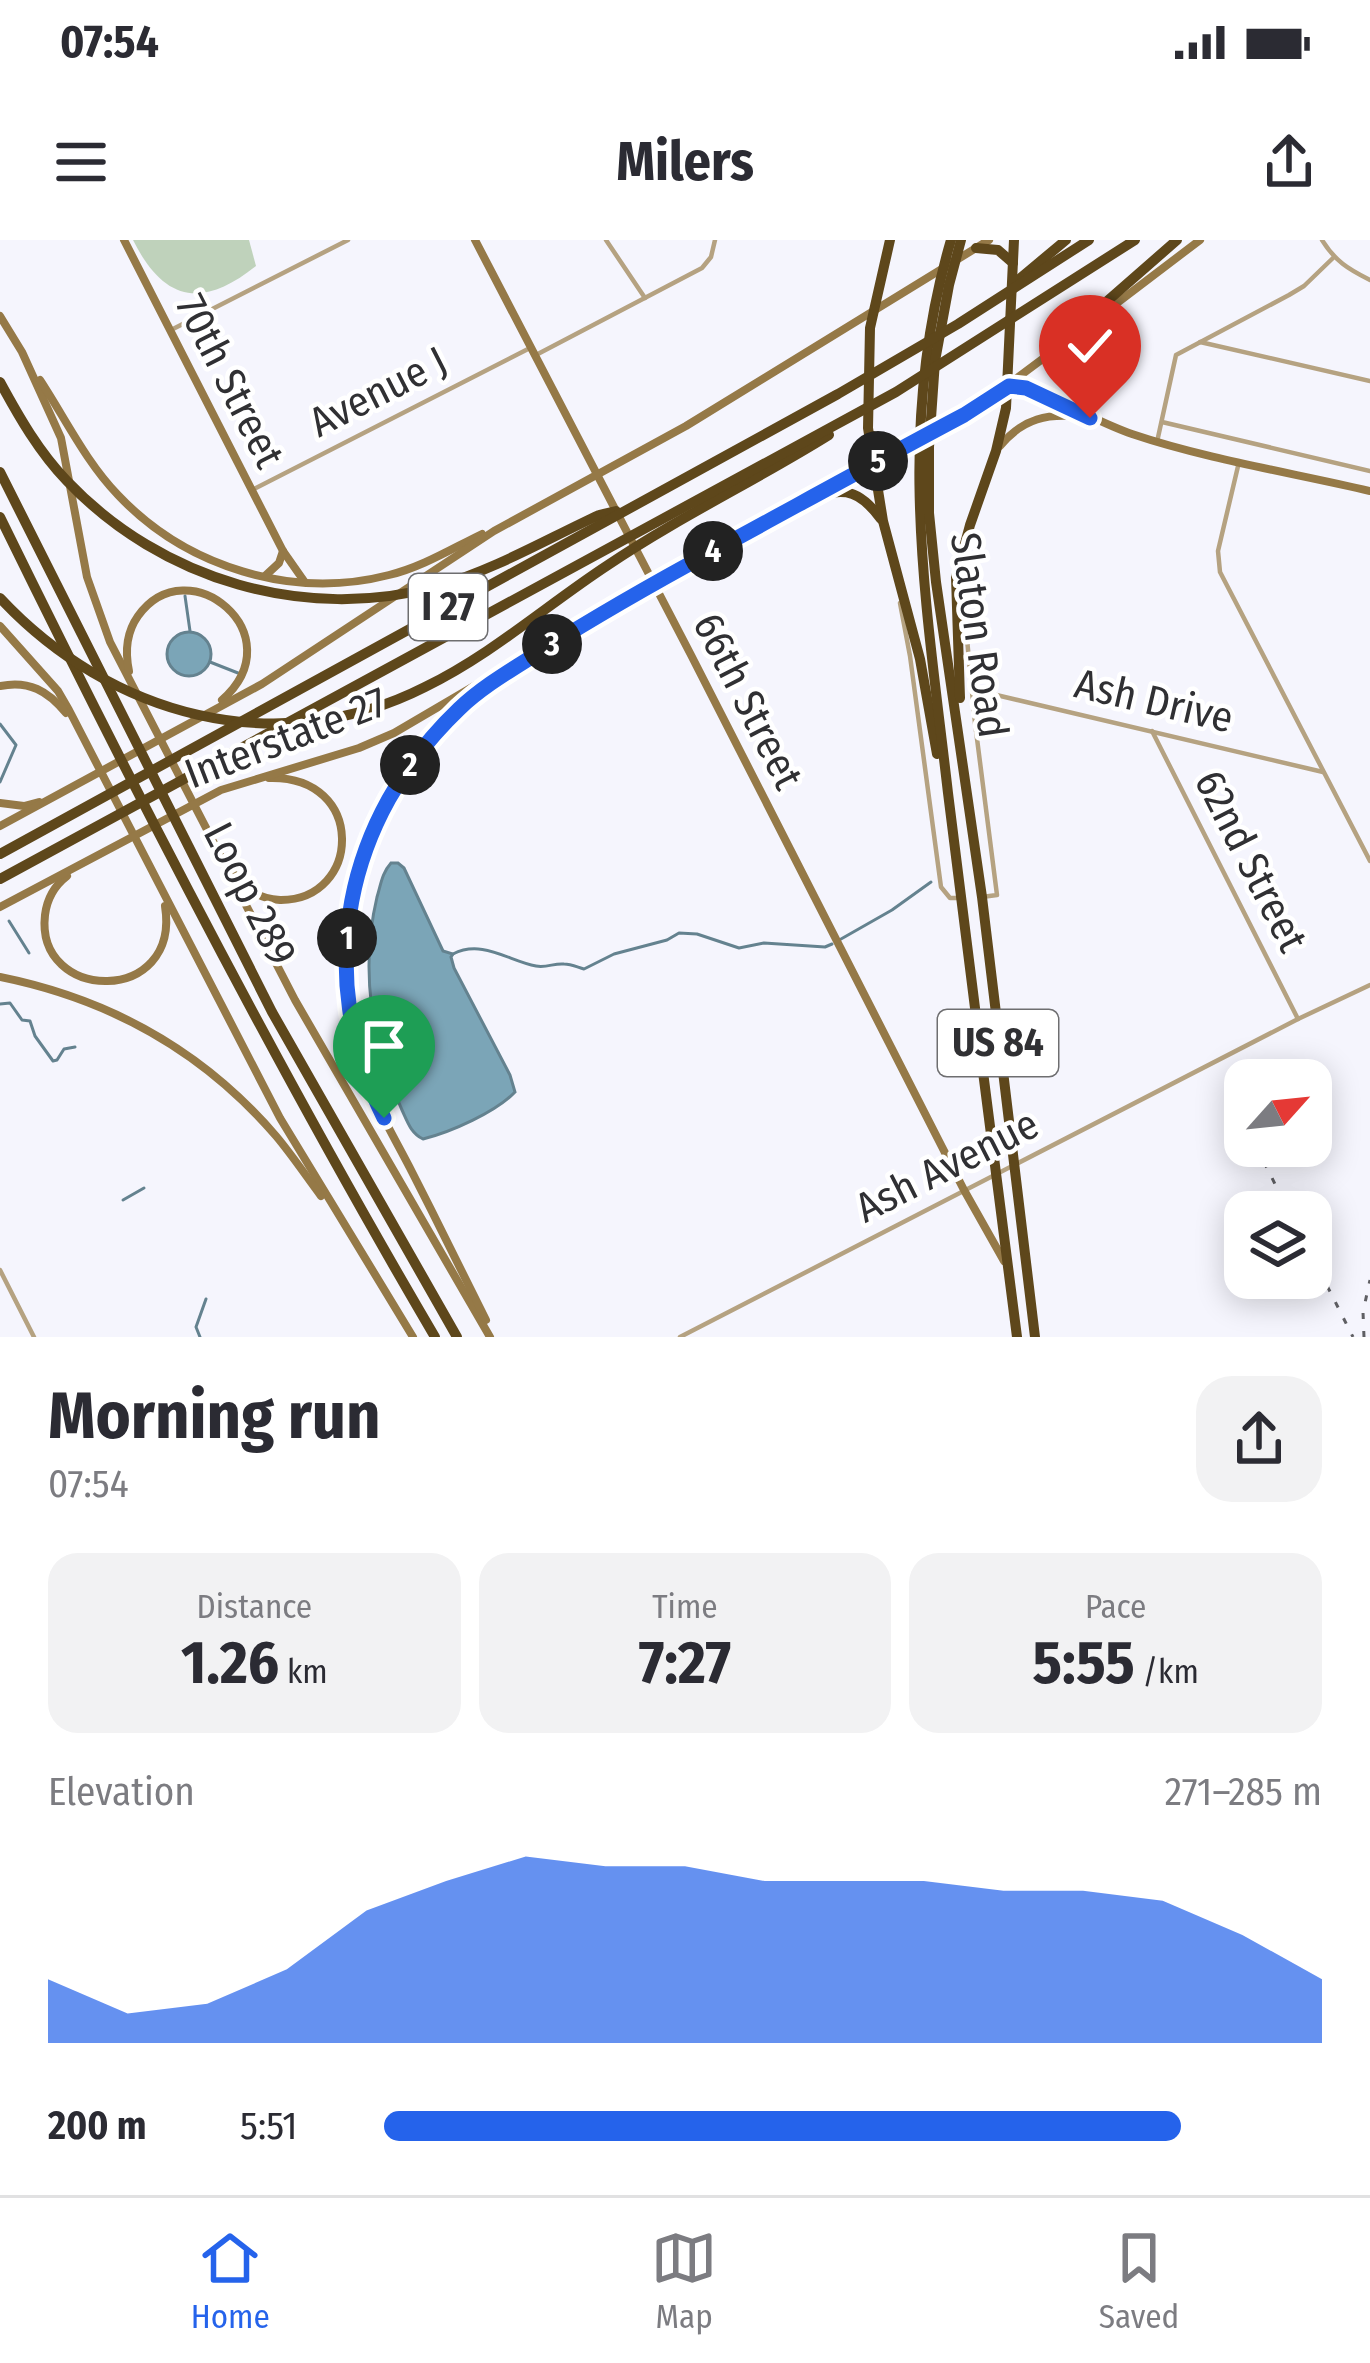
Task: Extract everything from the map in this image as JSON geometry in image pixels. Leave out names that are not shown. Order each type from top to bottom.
[{"type":"highway","points":[[890,240],[870,328],[868,428],[883,521],[920,659],[952,828]]},
{"type":"highway","name":"Slaton Road","points":[[951,240],[924,361],[922,555],[1017,1337]]},
{"type":"highway","name":"Slaton Road","points":[[961,240],[935,361],[923,487],[982,897],[1036,1337]]},
{"type":"highway","points":[[961,749],[956,577],[995,452],[1009,386],[1014,240]]},
{"type":"highway","points":[[1007,292],[1066,240]]},
{"type":"highway","name":"I 27","points":[[0,854],[838,394],[1089,240]]},
{"type":"highway","name":"I 27","points":[[0,880],[896,392],[1135,240]]},
{"type":"highway","points":[[1082,330],[1105,303],[1178,240]]},
{"type":"highway","points":[[976,248],[998,250],[1013,262]]},
{"type":"highway","points":[[0,382],[33,439],[64,478],[112,523],[184,565],[248,588],[306,598],[376,599],[449,583],[598,515],[631,507]]},
{"type":"highway","points":[[0,598],[51,646],[135,695],[213,719],[251,724],[346,716],[386,704],[453,673],[619,558],[896,392]]},
{"type":"highway","points":[[868,428],[877,443],[895,452]]},
{"type":"highway","name":"Loop 289","points":[[0,472],[272,1012],[458,1337]]},
{"type":"highway","points":[[803,501],[846,491],[870,504],[883,521]]},
{"type":"highway","name":"Loop 289","points":[[0,517],[295,1093],[435,1337]]},
{"type":"highway","points":[[961,898],[982,897]]},
{"type":"main road","name":"70th Street","points":[[124,240],[283,550],[304,581]]},
{"type":"main road","name":"66th Street","points":[[475,240],[1008,1268]]},
{"type":"main road","name":"Interstate 27","points":[[0,826],[262,684],[506,525],[686,426],[988,240]]},
{"type":"main road","name":"Interstate 27","points":[[0,907],[221,790],[377,741],[964,415],[1200,240]]},
{"type":"main road","points":[[0,316],[89,458],[129,506],[200,556],[264,576],[345,581],[392,574],[506,525]]},
{"type":"main road","points":[[1082,330],[1068,349],[1064,377],[1090,418]]},
{"type":"main road","points":[[22,352],[55,420],[66,457],[97,611],[295,1000],[493,1337]]},
{"type":"main road","points":[[1009,386],[1026,388],[1157,442],[1370,491]]},
{"type":"main road","points":[[995,452],[1010,434],[1034,418],[1090,418]]},
{"type":"main road","points":[[264,576],[279,563],[283,550]]},
{"type":"main road","points":[[133,684],[126,656],[128,638],[145,608],[183,591],[204,593],[222,602],[243,627],[248,651],[245,670],[234,690],[191,722]]},
{"type":"main road","points":[[493,1337],[360,1064],[346,990],[348,919],[360,863],[377,819],[423,747],[478,692],[595,616]]},
{"type":"main road","points":[[0,626],[58,692],[79,728],[280,1118],[413,1337]]},
{"type":"main road","points":[[0,686],[20,684],[41,690],[79,728]]},
{"type":"main road","points":[[221,790],[270,778],[299,781],[326,797],[342,831],[339,859],[330,876],[313,891],[293,899],[270,899],[251,892],[221,858]]},
{"type":"main road","points":[[0,803],[24,806],[52,798]]},
{"type":"main road","points":[[100,854],[61,880],[46,909],[45,931],[51,949],[77,975],[111,982],[129,978],[149,965],[166,931],[165,907],[156,882]]},
{"type":"main road","points":[[0,977],[61,992],[118,1014],[203,1066],[274,1134],[361,1250]]},
{"type":"street","points":[[170,330],[348,240]]},
{"type":"street","points":[[606,240],[645,298]]},
{"type":"street","name":"Avenue J","points":[[252,490],[707,265],[715,240]]},
{"type":"street","points":[[1322,240],[1333,258],[1370,280]]},
{"type":"street","points":[[1157,442],[1176,355],[1304,286],[1333,258]]},
{"type":"street","points":[[1198,341],[1370,382]]},
{"type":"street","points":[[1162,422],[1370,471]]},
{"type":"street","points":[[1240,461],[1218,551],[1220,572],[1370,861]]},
{"type":"street","name":"Slaton Road","points":[[961,559],[971,689],[997,895],[982,897]]},
{"type":"street","name":"Slaton Road","points":[[893,568],[910,656],[941,887],[950,898],[961,898]]},
{"type":"street","name":"Ash Drive","points":[[971,689],[1323,772]]},
{"type":"street","name":"62nd Street","points":[[1152,730],[1298,1019]]},
{"type":"street","name":"Ash Avenue","points":[[680,1337],[1370,985]]},
{"type":"street","points":[[0,1270],[34,1337]]},
{"type":"green space","points":[[133,240],[249,240],[256,266],[218,289],[186,292],[158,276]]},
{"type":"water","points":[[189,632],[205,638],[211,654],[205,670],[189,676],[173,670],[167,654],[173,638]]},
{"type":"water","points":[[391,863],[404,868],[443,951],[453,954],[454,968],[515,1092],[472,1120],[423,1139],[410,1127],[391,1085],[372,1006],[372,924],[382,879]]},
{"type":"waterway","points":[[185,596],[190,631]]},
{"type":"waterway","points":[[210,662],[238,673]]},
{"type":"waterway","points":[[0,724],[16,745],[0,782]]},
{"type":"waterway","points":[[841,939],[931,882]]},
{"type":"waterway","points":[[9,921],[29,953]]},
{"type":"waterway","points":[[453,954],[485,950],[536,966],[567,964],[584,969],[679,933],[739,948],[764,943],[832,944]]},
{"type":"waterway","points":[[0,1004],[10,1003],[22,1020],[30,1021],[53,1061],[64,1049],[75,1047]]},
{"type":"waterway","points":[[123,1200],[144,1188]]},
{"type":"waterway","points":[[200,1337],[196,1327],[206,1299]]},
{"type":"railway","points":[[1266,1167],[1278,1191]]},
{"type":"railway","points":[[1364,1337],[1363,1312],[1370,1280]]},
{"type":"railway","points":[[1332,1296],[1353,1337]]},
{"type":"route","points":[[384,1118],[360,1064],[349,1016],[348,919],[356,878],[377,819],[423,747],[460,707],[595,616],[1009,386],[1026,388],[1090,418]]}]
